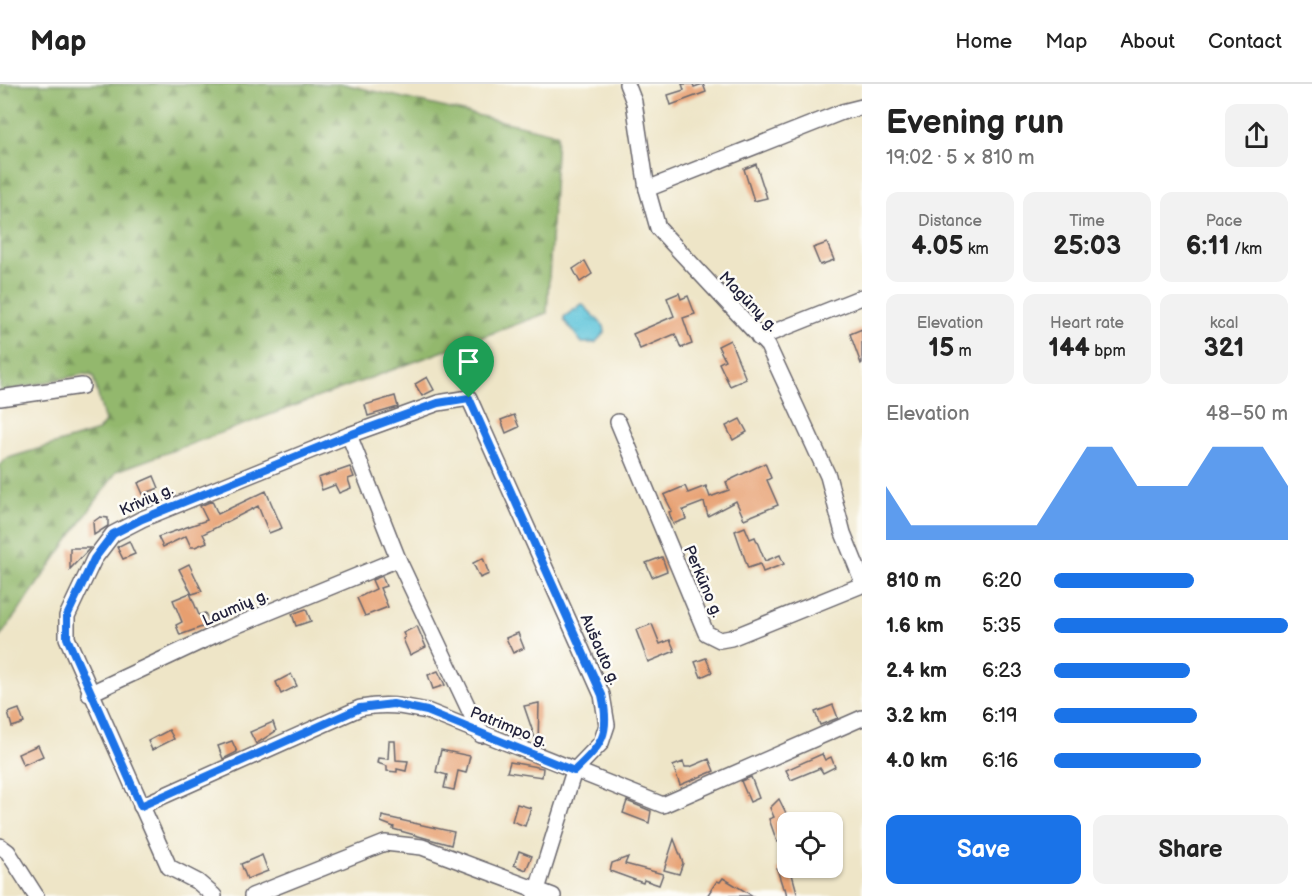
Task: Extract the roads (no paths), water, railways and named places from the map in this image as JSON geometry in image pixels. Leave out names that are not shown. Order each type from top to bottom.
[{"type":"street","name":"Magūnų g.","points":[[627,84],[634,102],[647,189],[658,228],[768,346],[828,476],[843,533],[862,580]]},
{"type":"street","points":[[647,189],[842,112],[862,107]]},
{"type":"street","points":[[759,338],[862,297]]},
{"type":"street","points":[[0,398],[82,386]]},
{"type":"street","name":"Krivių g.","points":[[214,896],[198,882],[169,867],[89,694],[67,638],[67,616],[94,559],[113,534],[142,519],[349,435],[438,403],[469,398],[521,516]]},
{"type":"street","name":"Perkūno g.","points":[[618,422],[706,633],[720,640],[731,638],[862,585]]},
{"type":"street","points":[[349,435],[398,559],[481,735]]},
{"type":"street","name":"Aušauto g.","points":[[521,516],[602,695],[607,725],[601,743],[574,771],[536,893]]},
{"type":"street","name":"Laumių g.","points":[[89,694],[223,631],[398,559]]},
{"type":"street","name":"Patrimpo g.","points":[[141,806],[360,708],[380,704],[427,711],[481,735],[663,805],[862,718]]},
{"type":"street","points":[[252,896],[359,851],[385,843],[422,847],[536,893],[553,896]]},
{"type":"street","points":[[0,846],[8,852],[36,896]]},
{"type":"water","points":[[582,304],[604,326],[605,332],[595,343],[582,343],[564,320],[564,317]]}]
